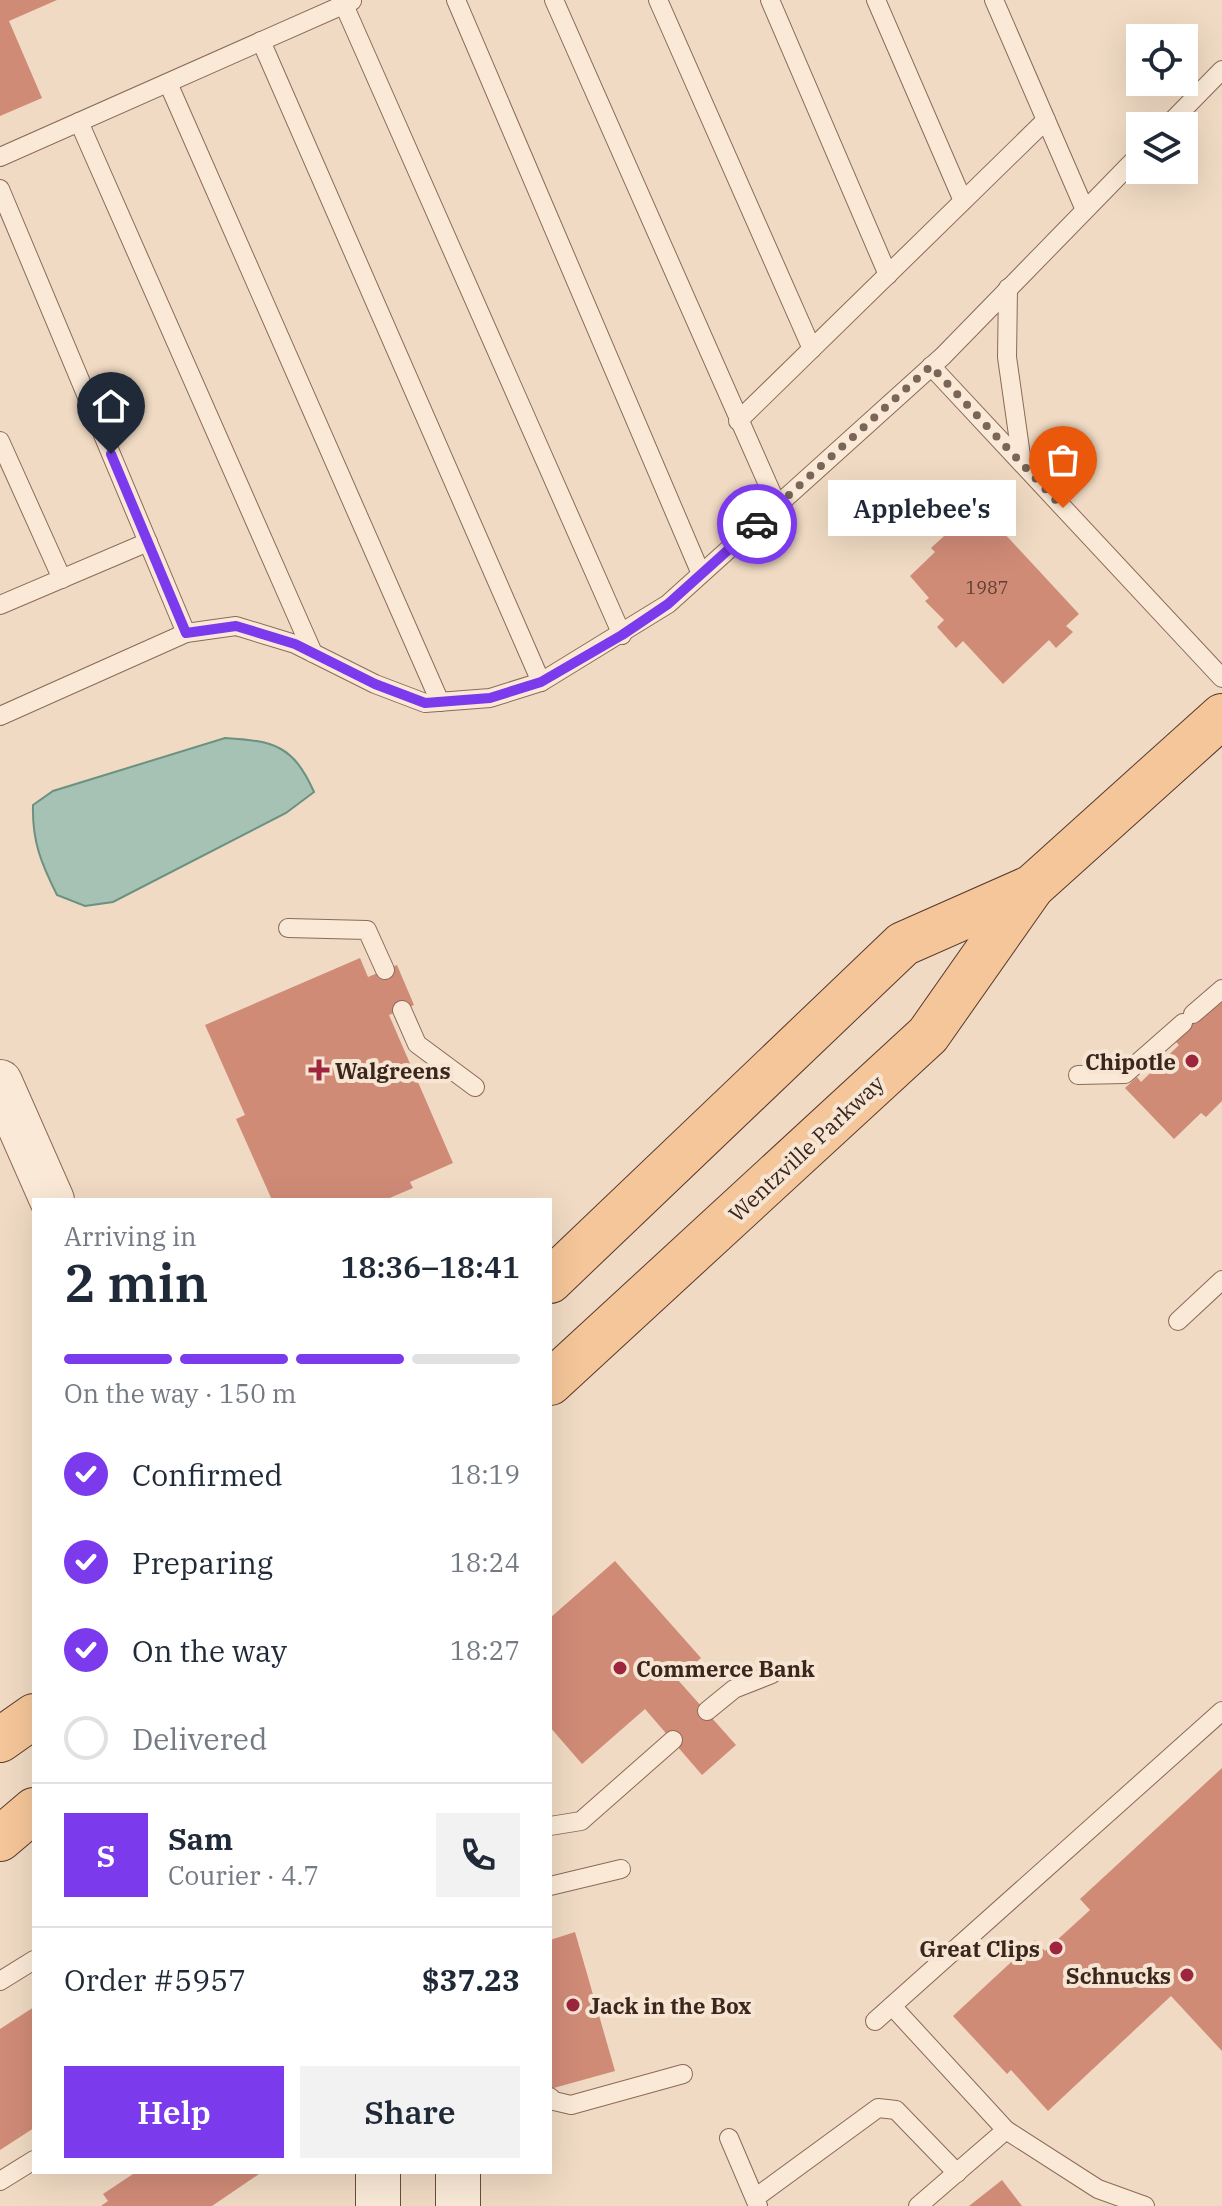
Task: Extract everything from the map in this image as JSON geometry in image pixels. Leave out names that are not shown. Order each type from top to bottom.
[{"type":"main road","name":"Wentzville Parkway","points":[[552,1381],[928,1035],[1032,887],[1222,716]]},
{"type":"main road","name":"Wentzville Parkway","points":[[552,1279],[903,944],[1032,887]]},
{"type":"main road","points":[[0,1740],[32,1717]]},
{"type":"main road","points":[[0,1839],[32,1812]]},
{"type":"main road","points":[[0,1848],[32,1835]]},
{"type":"street","points":[[0,1082],[51,1198]]},
{"type":"street","points":[[378,2174],[378,2206]]},
{"type":"lane","points":[[456,0],[701,574]]},
{"type":"lane","points":[[554,0],[777,505]]},
{"type":"lane","points":[[658,0],[812,349]]},
{"type":"lane","points":[[770,0],[888,275]]},
{"type":"lane","points":[[876,0],[963,201]]},
{"type":"lane","points":[[994,0],[1085,210]]},
{"type":"lane","points":[[0,157],[349,2],[622,635]]},
{"type":"lane","points":[[261,41],[541,682]]},
{"type":"lane","points":[[1181,112],[1222,70]]},
{"type":"lane","points":[[168,83],[440,702]]},
{"type":"lane","points":[[738,421],[1046,120]]},
{"type":"lane","points":[[79,122],[313,653]]},
{"type":"lane","points":[[0,716],[186,633],[236,626],[295,644],[375,684],[425,703],[490,698],[541,682],[668,604],[931,366],[1126,168]]},
{"type":"lane","points":[[0,189],[186,633]]},
{"type":"lane","points":[[1008,288],[1007,357],[1022,463]]},
{"type":"lane","points":[[931,366],[1222,678]]},
{"type":"lane","points":[[0,441],[62,579]]},
{"type":"lane","points":[[0,605],[148,542]]},
{"type":"lane","points":[[288,928],[367,930],[385,970]]},
{"type":"lane","points":[[1078,1075],[1125,1074],[1222,989]]},
{"type":"lane","points":[[402,1010],[417,1044],[475,1087]]},
{"type":"lane","points":[[1178,1321],[1222,1280]]},
{"type":"lane","points":[[707,1711],[734,1689],[772,1674]]},
{"type":"lane","points":[[875,2021],[1222,1711]]},
{"type":"lane","points":[[552,1826],[581,1821],[673,1740]]},
{"type":"lane","points":[[552,1886],[621,1869]]},
{"type":"lane","points":[[0,1981],[32,1961]]},
{"type":"lane","points":[[892,2006],[1006,2130],[1098,2189],[1145,2206]]},
{"type":"lane","points":[[552,2099],[571,2105],[683,2074]]},
{"type":"lane","points":[[729,2138],[757,2202],[878,2108],[896,2110],[957,2173]]},
{"type":"lane","points":[[918,2206],[1006,2130]]},
{"type":"lane","points":[[0,2181],[32,2161]]},
{"type":"shaded area","points":[[225,738],[257,741],[280,748],[298,764],[314,792],[286,813],[113,902],[85,906],[57,895],[39,852],[33,805],[53,791]]},
{"type":"building","points":[[0,0],[57,0],[9,21],[42,98],[0,116]]},
{"type":"building","points":[[978,505],[1079,614],[1066,626],[1073,632],[1056,648],[1049,640],[1003,684],[963,641],[956,648],[937,627],[944,620],[925,601],[929,598],[910,576],[935,552],[931,548]]},
{"type":"building","name":"Walgreens","points":[[360,958],[368,977],[397,965],[414,1005],[389,1015],[453,1163],[410,1182],[413,1188],[390,1198],[271,1198],[236,1119],[245,1115],[205,1025]]},
{"type":"building","name":"Chipotle","points":[[1222,996],[1222,1101],[1206,1117],[1201,1113],[1174,1139],[1125,1088],[1137,1077],[1141,1082],[1179,1045],[1174,1040],[1181,1021]]},
{"type":"building","name":"Commerce Bank","points":[[615,1561],[701,1658],[677,1679],[736,1745],[702,1775],[645,1709],[582,1764],[552,1729],[552,1616]]},
{"type":"building","points":[[1222,1768],[1222,2051],[1171,1996],[1048,2111],[1011,2070],[1007,2074],[953,2016],[1035,1940],[1045,1951],[1090,1910],[1080,1899]]},
{"type":"building","name":"Jack in the Box","points":[[575,1932],[615,2071],[552,2088],[552,1939]]},
{"type":"building","points":[[32,2008],[32,2129],[0,2150],[0,2029]]},
{"type":"building","points":[[133,2174],[259,2174],[212,2206],[101,2206],[108,2201],[103,2194]]},
{"type":"building","points":[[1002,2180],[1022,2206],[969,2206]]},
{"type":"way so far","points":[[757,524],[931,366],[1063,508]]},
{"type":"place","name":"Applebee's","points":[[1063,508]]},
{"type":"place","name":"Chipotle","points":[[1192,1061]]},
{"type":"place","name":"Walgreens","points":[[319,1070]]},
{"type":"place","name":"Commerce Bank","points":[[620,1668]]},
{"type":"place","name":"Great Clips","points":[[1056,1948]]},
{"type":"place","name":"Schnucks","points":[[1187,1975]]},
{"type":"place","name":"Jack in the Box","points":[[573,2005]]},
{"type":"route","points":[[111,454],[186,633],[236,626],[295,644],[375,684],[425,703],[490,698],[541,682],[668,604],[757,524]]}]
